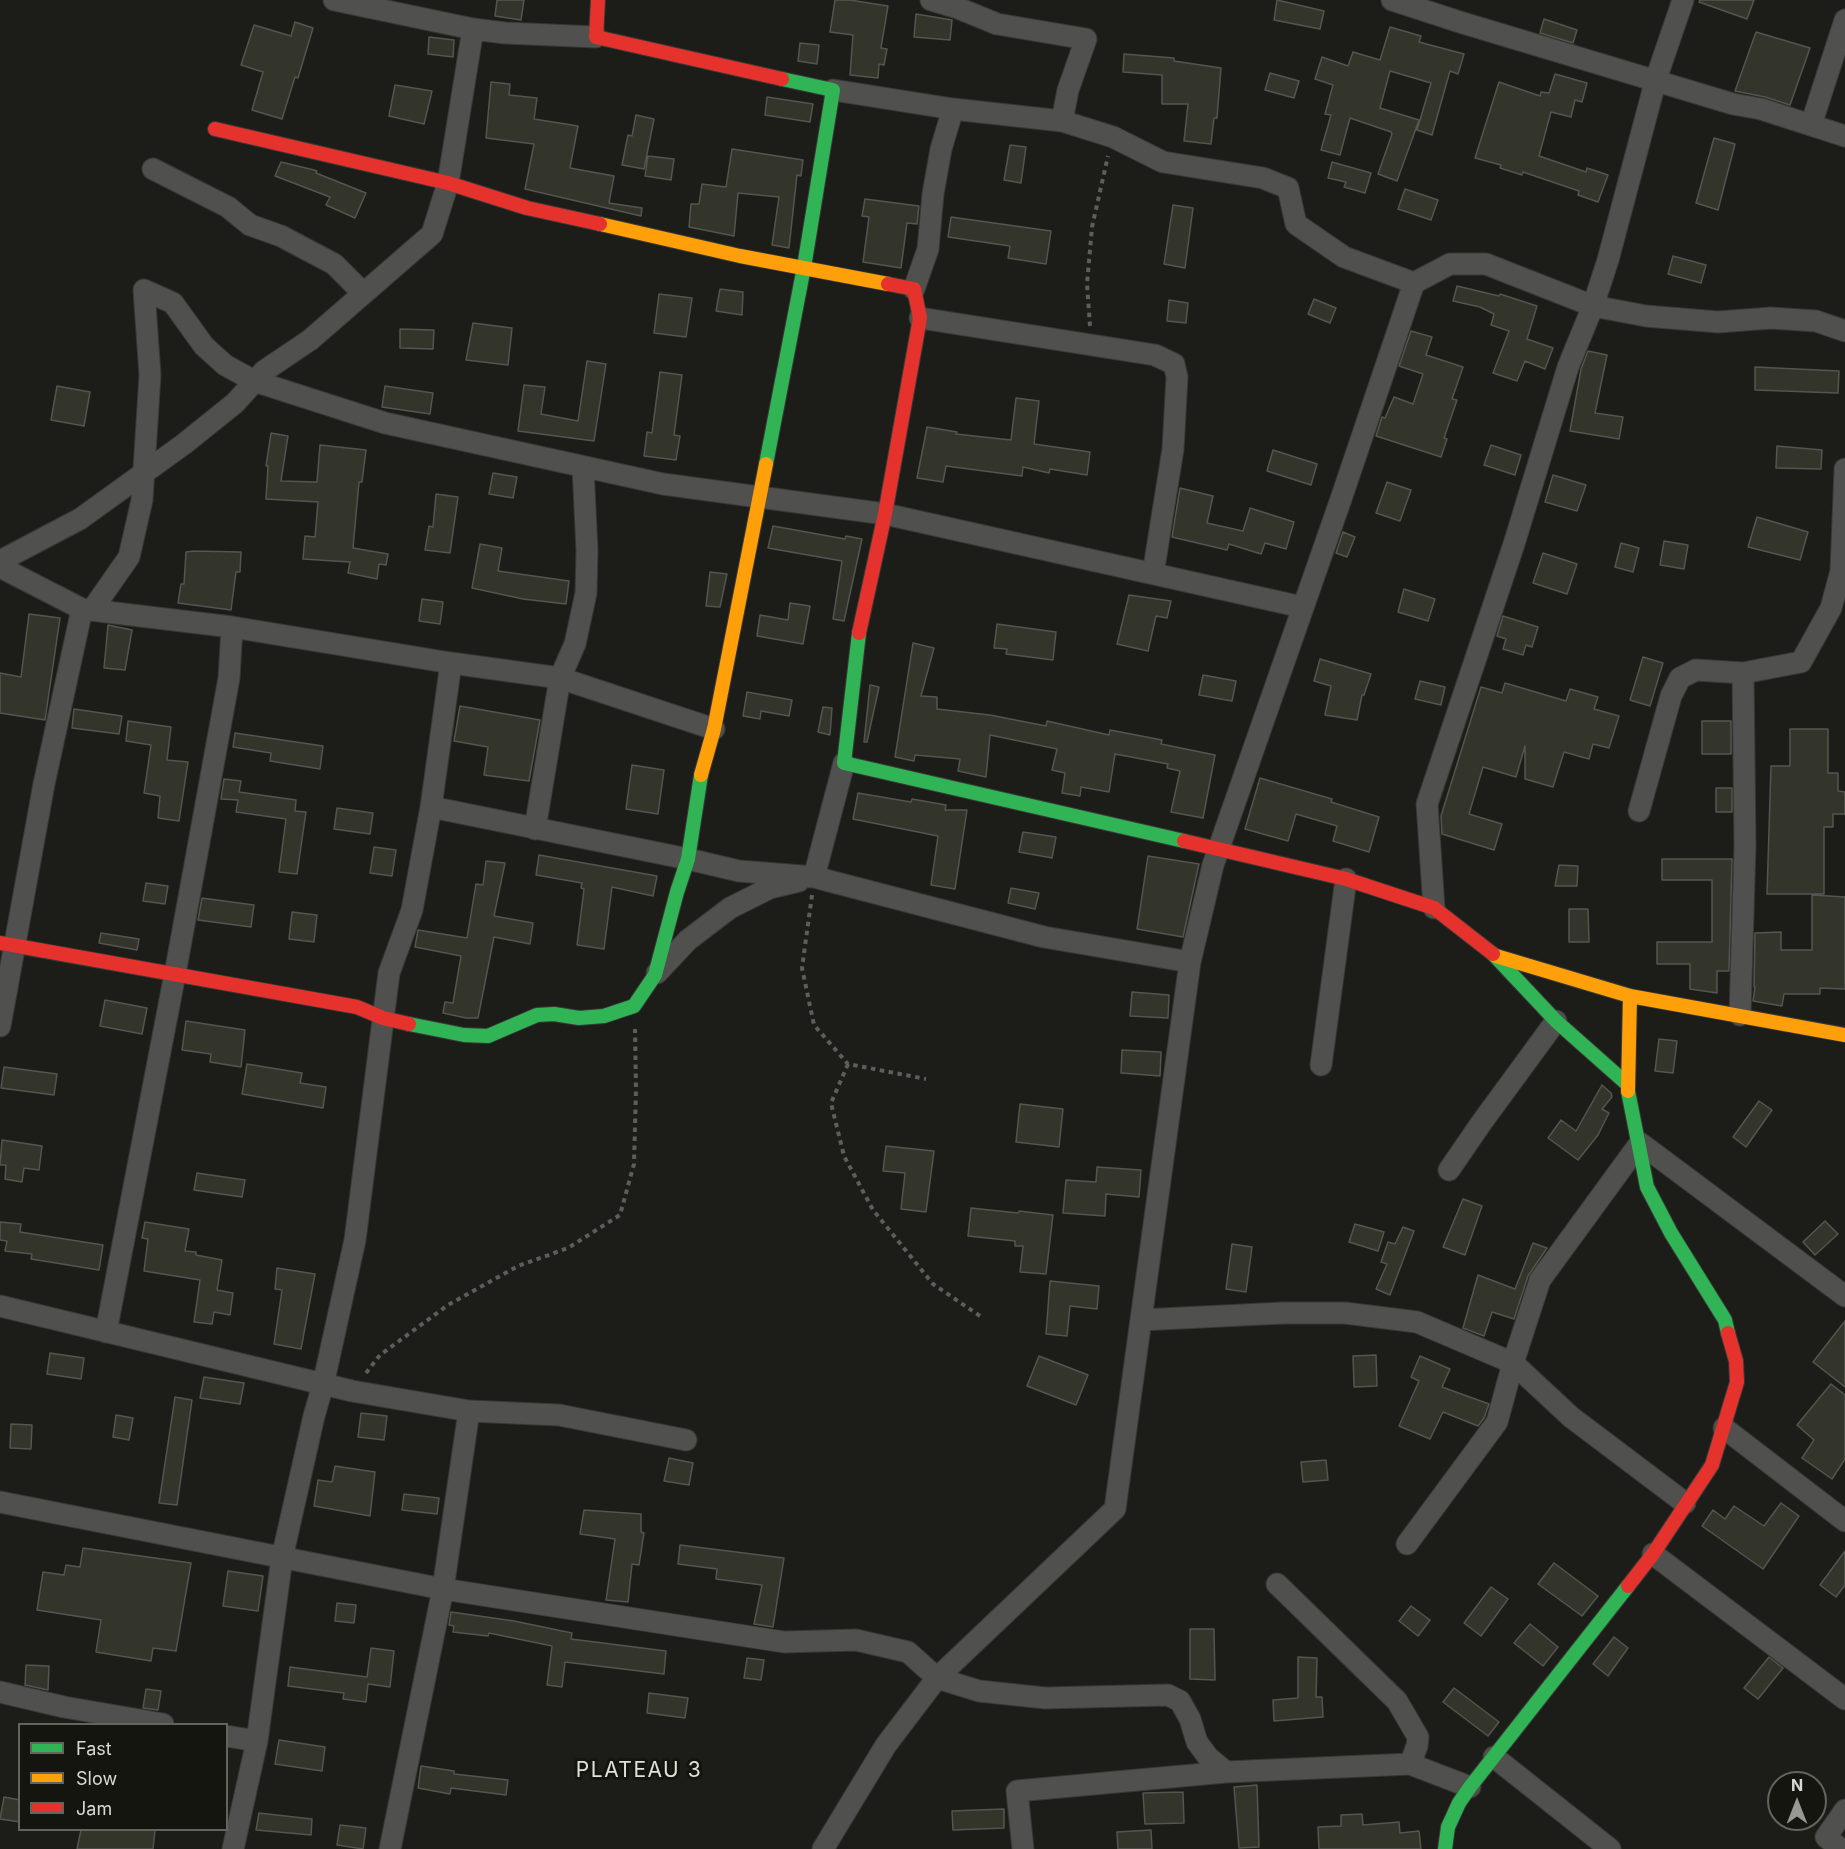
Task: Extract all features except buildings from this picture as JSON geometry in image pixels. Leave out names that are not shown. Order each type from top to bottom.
[{"type":"street","points":[[334,0],[473,29],[505,33],[597,37],[833,90],[953,109],[1062,121],[1113,137],[1163,162],[1263,178],[1288,188],[1296,224],[1344,256],[1414,283]]},
{"type":"street","points":[[597,37],[598,0]]},
{"type":"street","points":[[931,0],[997,24],[1086,39],[1068,90],[1062,121]]},
{"type":"street","points":[[1392,0],[1845,136]]},
{"type":"street","points":[[1434,908],[1428,804],[1514,544],[1568,367],[1593,306],[1608,260],[1656,79],[1683,0]]},
{"type":"street","points":[[1811,125],[1845,20]]},
{"type":"street","points":[[0,561],[80,519],[145,472],[235,403],[264,371],[310,340],[432,234],[448,183],[473,29]]},
{"type":"street","points":[[655,975],[676,892],[688,859],[699,783],[714,729],[804,267],[833,90]]},
{"type":"street","points":[[814,877],[844,763],[857,641],[885,514],[920,318],[914,289],[928,249],[933,194],[941,149],[953,109]]},
{"type":"street","points":[[215,129],[448,183],[527,208],[740,255],[914,289]]},
{"type":"street","points":[[153,169],[228,207],[250,225],[281,236],[334,264],[363,293]]},
{"type":"street","points":[[823,1849],[886,1745],[937,1678],[1115,1509],[1190,962],[1217,848],[1341,499],[1414,283],[1450,264],[1486,264],[1593,306],[1646,316],[1718,322],[1771,318],[1816,321],[1845,331]]},
{"type":"street","points":[[0,1026],[7,944],[87,609],[129,557],[142,500],[150,375],[144,290],[173,303],[204,345],[225,365],[254,381],[385,423],[663,484],[885,514],[1302,607]]},
{"type":"street","points":[[920,318],[1155,355],[1174,364],[1177,377],[1173,449],[1154,574]]},
{"type":"street","points":[[535,829],[560,678],[575,644],[586,593],[587,550],[583,468]]},
{"type":"street","points":[[1639,811],[1671,696],[1680,678],[1696,670],[1743,673],[1801,662],[1831,608],[1841,571],[1845,469]]},
{"type":"street","points":[[0,567],[87,609],[232,627],[451,663],[560,678],[714,729]]},
{"type":"street","points":[[106,1332],[229,678],[232,627]]},
{"type":"street","points":[[232,1849],[257,1741],[282,1558],[355,1240],[389,973],[412,910],[431,807],[451,663]]},
{"type":"street","points":[[1740,1015],[1745,845],[1743,673]]},
{"type":"street","points":[[844,763],[1346,879],[1434,908],[1496,956],[1556,1021],[1627,1084]]},
{"type":"street","points":[[431,807],[739,871],[814,877],[1044,937],[1190,962]]},
{"type":"street","points":[[7,944],[357,1006],[383,1018],[464,1035],[488,1036],[537,1015],[554,1014],[579,1018],[634,1006],[655,975],[688,940],[730,908],[770,888],[814,877]]},
{"type":"street","points":[[1321,1065],[1346,879]]},
{"type":"street","points":[[1496,956],[1630,996],[1845,1035]]},
{"type":"street","points":[[1445,1849],[1449,1827],[1459,1803],[1470,1787],[1653,1554],[1712,1465],[1737,1382],[1736,1361],[1725,1320],[1671,1233],[1647,1188],[1627,1084],[1630,996]]},
{"type":"street","points":[[1449,1170],[1556,1021]]},
{"type":"street","points":[[1640,1143],[1845,1296]]},
{"type":"street","points":[[1407,1544],[1497,1422],[1540,1280],[1640,1143]]},
{"type":"street","points":[[0,1306],[323,1385],[469,1411],[559,1415],[686,1440]]},
{"type":"street","points":[[1141,1320],[1283,1313],[1345,1313],[1417,1322],[1513,1363],[1571,1417],[1685,1503]]},
{"type":"street","points":[[390,1849],[442,1588],[469,1411]]},
{"type":"street","points":[[1724,1428],[1845,1521]]},
{"type":"street","points":[[0,1502],[442,1588],[784,1642],[856,1640],[908,1652],[937,1678],[978,1691],[1045,1698],[1168,1695],[1180,1701],[1190,1719],[1197,1742],[1208,1758],[1226,1772]]},
{"type":"street","points":[[1653,1554],[1845,1699]]},
{"type":"street","points":[[1277,1584],[1397,1701],[1418,1737],[1410,1764]]},
{"type":"street","points":[[0,1692],[64,1707],[152,1723]]},
{"type":"street","points":[[228,1736],[257,1741]]},
{"type":"street","points":[[1494,1757],[1610,1849]]},
{"type":"street","points":[[1023,1849],[1017,1791],[1226,1772],[1410,1764],[1470,1787]]},
{"type":"street","points":[[1841,1849],[1826,1837],[1845,1810]]},
{"type":"path","points":[[1092,345],[1087,284],[1092,227],[1113,137]]},
{"type":"path","points":[[814,877],[802,968],[814,1025],[848,1064],[926,1079]]},
{"type":"path","points":[[352,1390],[380,1355],[448,1305],[518,1266],[568,1248],[620,1215],[634,1164],[636,1089],[634,1006]]},
{"type":"path","points":[[848,1064],[831,1103],[844,1156],[873,1210],[933,1284],[980,1316]]},
{"type":"traffic: fast","points":[[766,464],[804,267],[833,90],[782,79]]},
{"type":"traffic: fast","points":[[859,633],[844,763],[1184,841]]},
{"type":"traffic: fast","points":[[409,1024],[464,1035],[488,1036],[537,1015],[554,1014],[579,1018],[604,1016],[634,1006],[655,975],[688,859],[701,775]]},
{"type":"traffic: fast","points":[[1493,954],[1556,1021],[1627,1084]]},
{"type":"traffic: fast","points":[[1628,1091],[1647,1187],[1671,1233],[1725,1320],[1728,1333]]},
{"type":"traffic: fast","points":[[1445,1849],[1448,1827],[1459,1803],[1470,1787],[1628,1586]]},
{"type":"traffic: slow","points":[[600,224],[740,256],[888,284]]},
{"type":"traffic: slow","points":[[701,775],[714,729],[766,464]]},
{"type":"traffic: slow","points":[[1496,956],[1630,996],[1845,1035]]},
{"type":"traffic: slow","points":[[1628,1091],[1630,996]]},
{"type":"traffic: jam","points":[[598,0],[596,37],[782,79]]},
{"type":"traffic: jam","points":[[215,129],[448,183],[527,208],[600,224]]},
{"type":"traffic: jam","points":[[859,633],[885,514],[920,318],[914,289],[888,284]]},
{"type":"traffic: jam","points":[[1184,841],[1346,879],[1434,908],[1493,954]]},
{"type":"traffic: jam","points":[[0,943],[357,1007],[383,1018],[409,1024]]},
{"type":"traffic: jam","points":[[1628,1586],[1653,1554],[1712,1465],[1737,1382],[1736,1361],[1728,1333]]},
{"type":"district","name":"PLATEAU 3","points":[[639,1771]]}]
